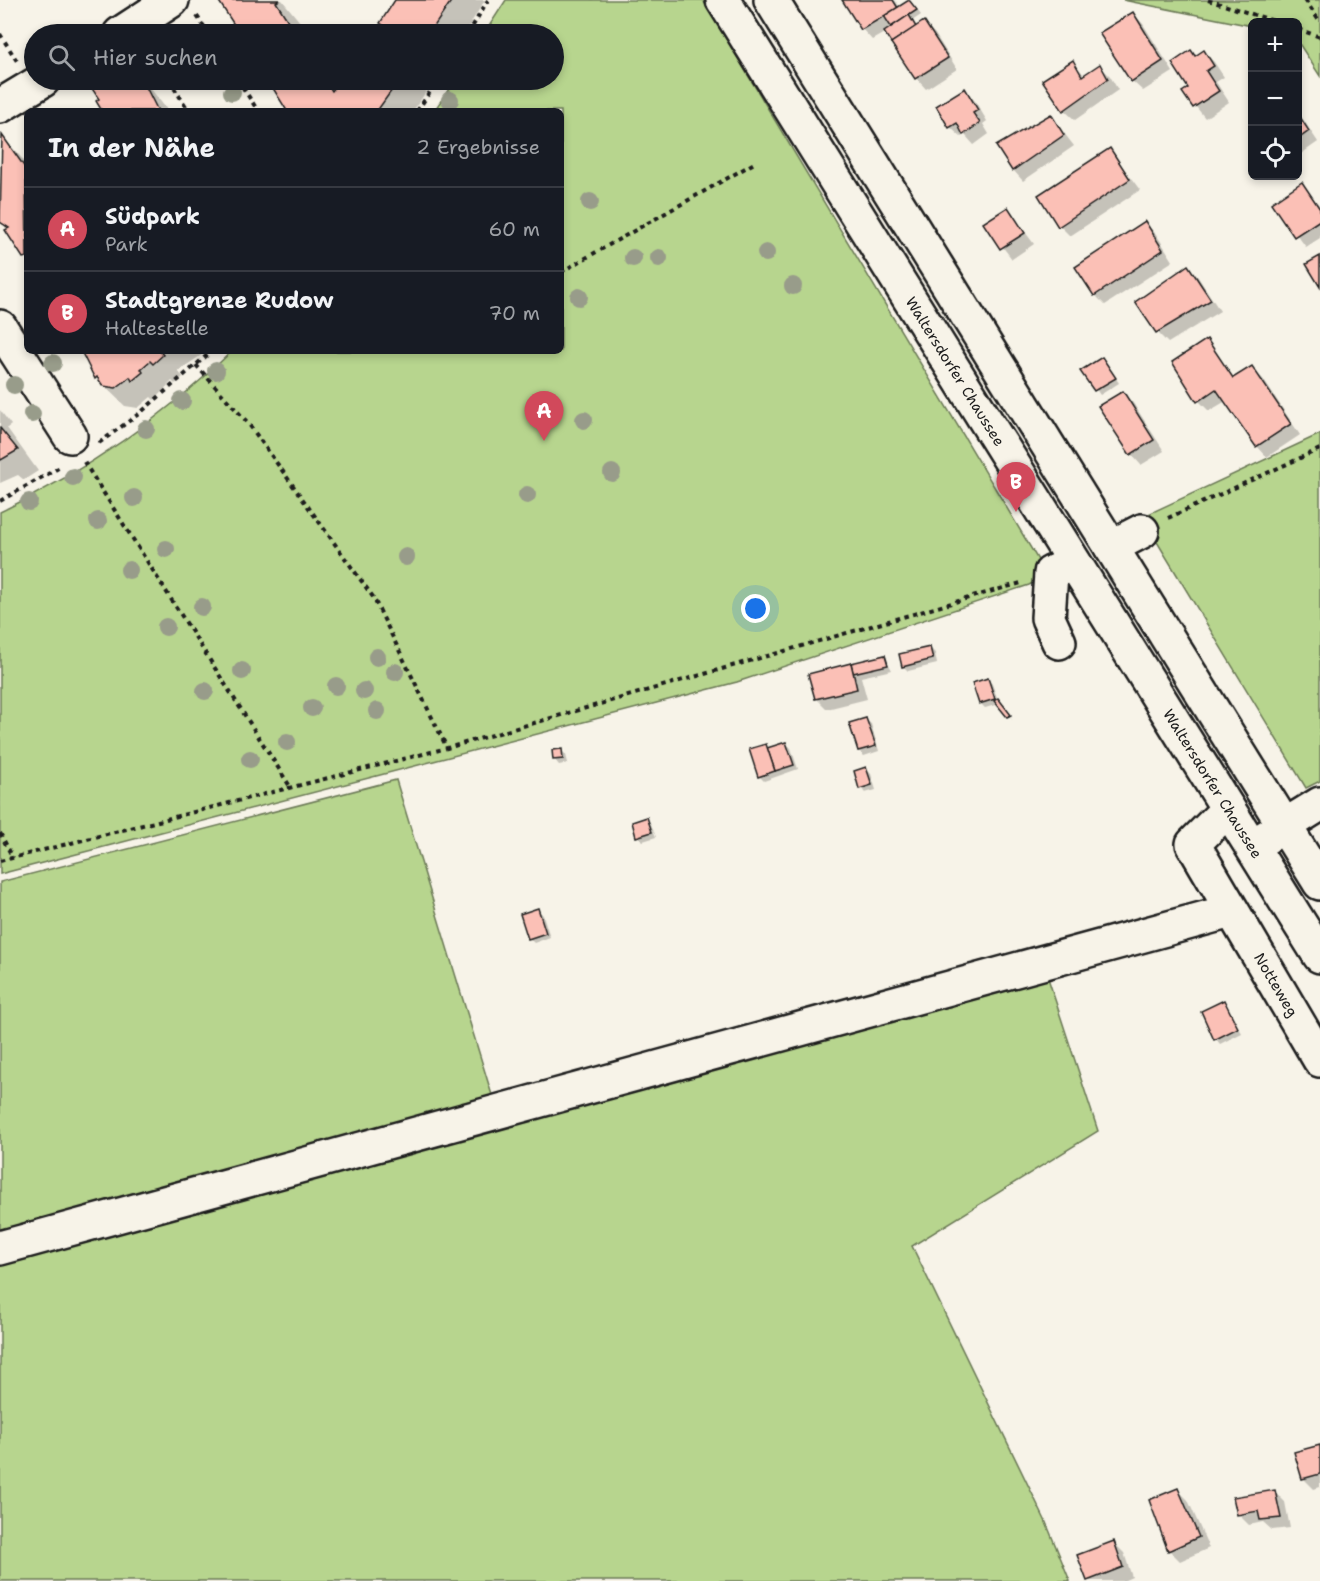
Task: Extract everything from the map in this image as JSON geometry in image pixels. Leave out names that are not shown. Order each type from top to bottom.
[{"type":"main road","points":[[135,24],[172,0]]},
{"type":"main road","name":"Waltersdorfer Chaussee","points":[[723,0],[1063,568],[1094,593],[1320,956]]},
{"type":"main road","points":[[771,0],[1320,883]]},
{"type":"main road","points":[[0,106],[26,90]]},
{"type":"main road","points":[[0,327],[79,450]]},
{"type":"main road","points":[[1094,593],[1142,531]]},
{"type":"main road","points":[[1059,642],[1048,618],[1063,568]]},
{"type":"main road","points":[[1251,846],[1320,804]]},
{"type":"main road","name":"Notteweg","points":[[1228,810],[1193,844],[1320,1060]]},
{"type":"main road","points":[[0,1248],[1232,910]]},
{"type":"path","points":[[474,24],[488,0]]},
{"type":"path","points":[[1208,0],[1264,18]]},
{"type":"path","points":[[1305,0],[1320,22]]},
{"type":"path","points":[[1302,30],[1320,37]]},
{"type":"path","points":[[176,90],[187,108]]},
{"type":"path","points":[[244,90],[256,108]]},
{"type":"path","points":[[419,108],[431,90]]},
{"type":"path","points":[[564,270],[756,162]]},
{"type":"path","points":[[0,501],[140,413],[209,354]]},
{"type":"path","points":[[196,365],[249,423],[373,597],[447,748]]},
{"type":"path","points":[[1142,531],[1320,449]]},
{"type":"path","points":[[79,450],[85,465],[291,788]]},
{"type":"path","points":[[0,861],[447,748],[1063,568]]},
{"type":"path","points":[[0,833],[13,858]]},
{"type":"green space","points":[[506,0],[703,0],[1047,575],[1029,585],[737,682],[0,874],[0,512],[62,479],[123,441],[180,398],[229,354],[564,354],[564,108],[436,108],[448,90],[564,90],[564,24],[490,24]]},
{"type":"green space","points":[[1123,0],[1320,0],[1320,76],[1302,48],[1302,18],[1248,18],[1248,25]]},
{"type":"green space","points":[[1320,434],[1320,781],[1306,788],[1142,517]]},
{"type":"green space","points":[[396,780],[495,1105],[0,1236],[0,882]]},
{"type":"green space","points":[[1046,972],[1098,1131],[912,1246],[1045,1520],[1070,1581],[0,1581],[0,1264]]},
{"type":"building","points":[[218,0],[280,0],[276,2],[290,24],[234,24]]},
{"type":"building","points":[[395,0],[452,0],[436,24],[380,23]]},
{"type":"building","points":[[842,0],[893,0],[898,8],[861,30]]},
{"type":"building","points":[[909,0],[917,10],[891,27],[884,16]]},
{"type":"building","points":[[1133,12],[1163,61],[1131,82],[1099,33]]},
{"type":"building","points":[[909,15],[916,27],[891,43],[884,32]]},
{"type":"building","points":[[924,21],[948,58],[915,79],[891,43]]},
{"type":"building","points":[[1191,50],[1195,56],[1204,50],[1214,66],[1206,71],[1219,91],[1193,108],[1182,92],[1188,88],[1172,63]]},
{"type":"building","points":[[1073,60],[1082,76],[1100,64],[1108,79],[1063,111],[1042,80]]},
{"type":"building","points":[[965,88],[978,110],[973,113],[980,123],[963,135],[957,123],[949,128],[936,106]]},
{"type":"building","points":[[93,90],[148,90],[156,108],[100,108],[96,101],[99,99]]},
{"type":"building","points":[[274,90],[392,90],[379,108],[285,108]]},
{"type":"building","points":[[1051,114],[1064,135],[1012,171],[996,146]]},
{"type":"building","points":[[1302,120],[1309,131],[1302,136]]},
{"type":"building","points":[[2,135],[24,166],[24,258],[5,230],[9,228],[0,222]]},
{"type":"building","points":[[1110,148],[1130,179],[1058,227],[1038,195]]},
{"type":"building","points":[[1302,182],[1320,209],[1320,220],[1294,237],[1271,203]]},
{"type":"building","points":[[1008,207],[1025,233],[1000,249],[983,223]]},
{"type":"building","points":[[1145,221],[1163,250],[1094,296],[1075,267]]},
{"type":"building","points":[[1320,256],[1320,287],[1306,264]]},
{"type":"building","points":[[1188,265],[1211,300],[1156,333],[1135,302]]},
{"type":"building","points":[[1207,339],[1233,378],[1252,366],[1291,424],[1256,447],[1216,389],[1197,402],[1172,362]]},
{"type":"building","points":[[82,354],[163,355],[153,364],[150,361],[141,369],[143,372],[132,381],[130,377],[116,388],[103,386],[97,377],[95,379]]},
{"type":"building","points":[[1102,357],[1116,378],[1094,391],[1080,371]]},
{"type":"building","points":[[1123,391],[1154,440],[1130,455],[1098,406]]},
{"type":"building","points":[[0,428],[18,450],[1,460],[0,458]]},
{"type":"building","points":[[930,647],[933,659],[902,667],[899,654]]},
{"type":"building","points":[[885,655],[888,665],[853,673],[851,663]]},
{"type":"building","points":[[851,663],[857,689],[815,699],[808,674]]},
{"type":"building","points":[[988,678],[995,699],[979,704],[972,683]]},
{"type":"building","points":[[998,698],[1011,715],[1007,717],[994,701]]},
{"type":"building","points":[[866,718],[876,746],[858,751],[849,723]]},
{"type":"building","points":[[786,742],[794,765],[775,771],[767,748]]},
{"type":"building","points":[[766,744],[775,771],[758,777],[749,749]]},
{"type":"building","points":[[562,749],[563,759],[553,760],[552,750]]},
{"type":"building","points":[[866,767],[872,785],[859,789],[854,771]]},
{"type":"building","points":[[647,817],[652,832],[636,837],[632,822]]},
{"type":"building","points":[[538,908],[546,933],[528,939],[520,914]]},
{"type":"building","points":[[1224,1000],[1238,1028],[1214,1040],[1201,1011]]},
{"type":"building","points":[[1320,1445],[1320,1474],[1302,1479],[1294,1452]]},
{"type":"building","points":[[1178,1488],[1199,1537],[1168,1551],[1149,1500]]},
{"type":"building","points":[[1275,1490],[1281,1518],[1260,1520],[1258,1511],[1237,1515],[1233,1497]]},
{"type":"building","points":[[1114,1541],[1123,1567],[1087,1581],[1077,1555]]},
{"type":"place","name":"Südpark","points":[[544,441]]},
{"type":"place","name":"Stadtgrenze Rudow","points":[[1016,512]]}]
